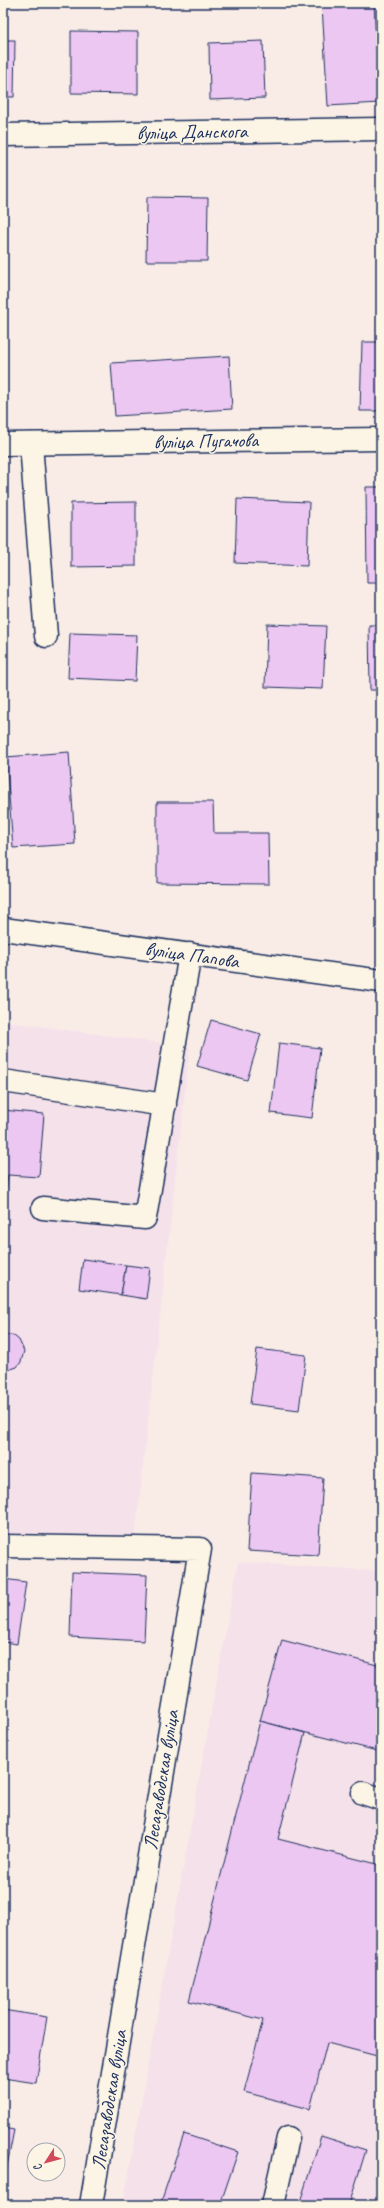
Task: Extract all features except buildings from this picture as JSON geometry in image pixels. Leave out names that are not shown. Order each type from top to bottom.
[{"type":"street","name":"вуліца Данскога","points":[[3,135],[381,129]]},
{"type":"street","name":"вуліца Пугачова","points":[[3,444],[381,439]]},
{"type":"street","points":[[31,444],[46,636]]},
{"type":"street","name":"вуліца Папова","points":[[3,929],[381,981]]},
{"type":"street","points":[[43,1208],[145,1218],[190,954]]},
{"type":"street","points":[[3,1081],[165,1105]]},
{"type":"street","name":"Лесазаводская вуліца","points":[[3,1546],[200,1549],[91,2205]]},
{"type":"street","points":[[273,2205],[288,2138]]},
{"type":"shaded area","points":[[3,1021],[190,1047],[135,1538],[3,1536]]},
{"type":"shaded area","points":[[238,1562],[381,1571],[381,2205],[123,2205]]}]
